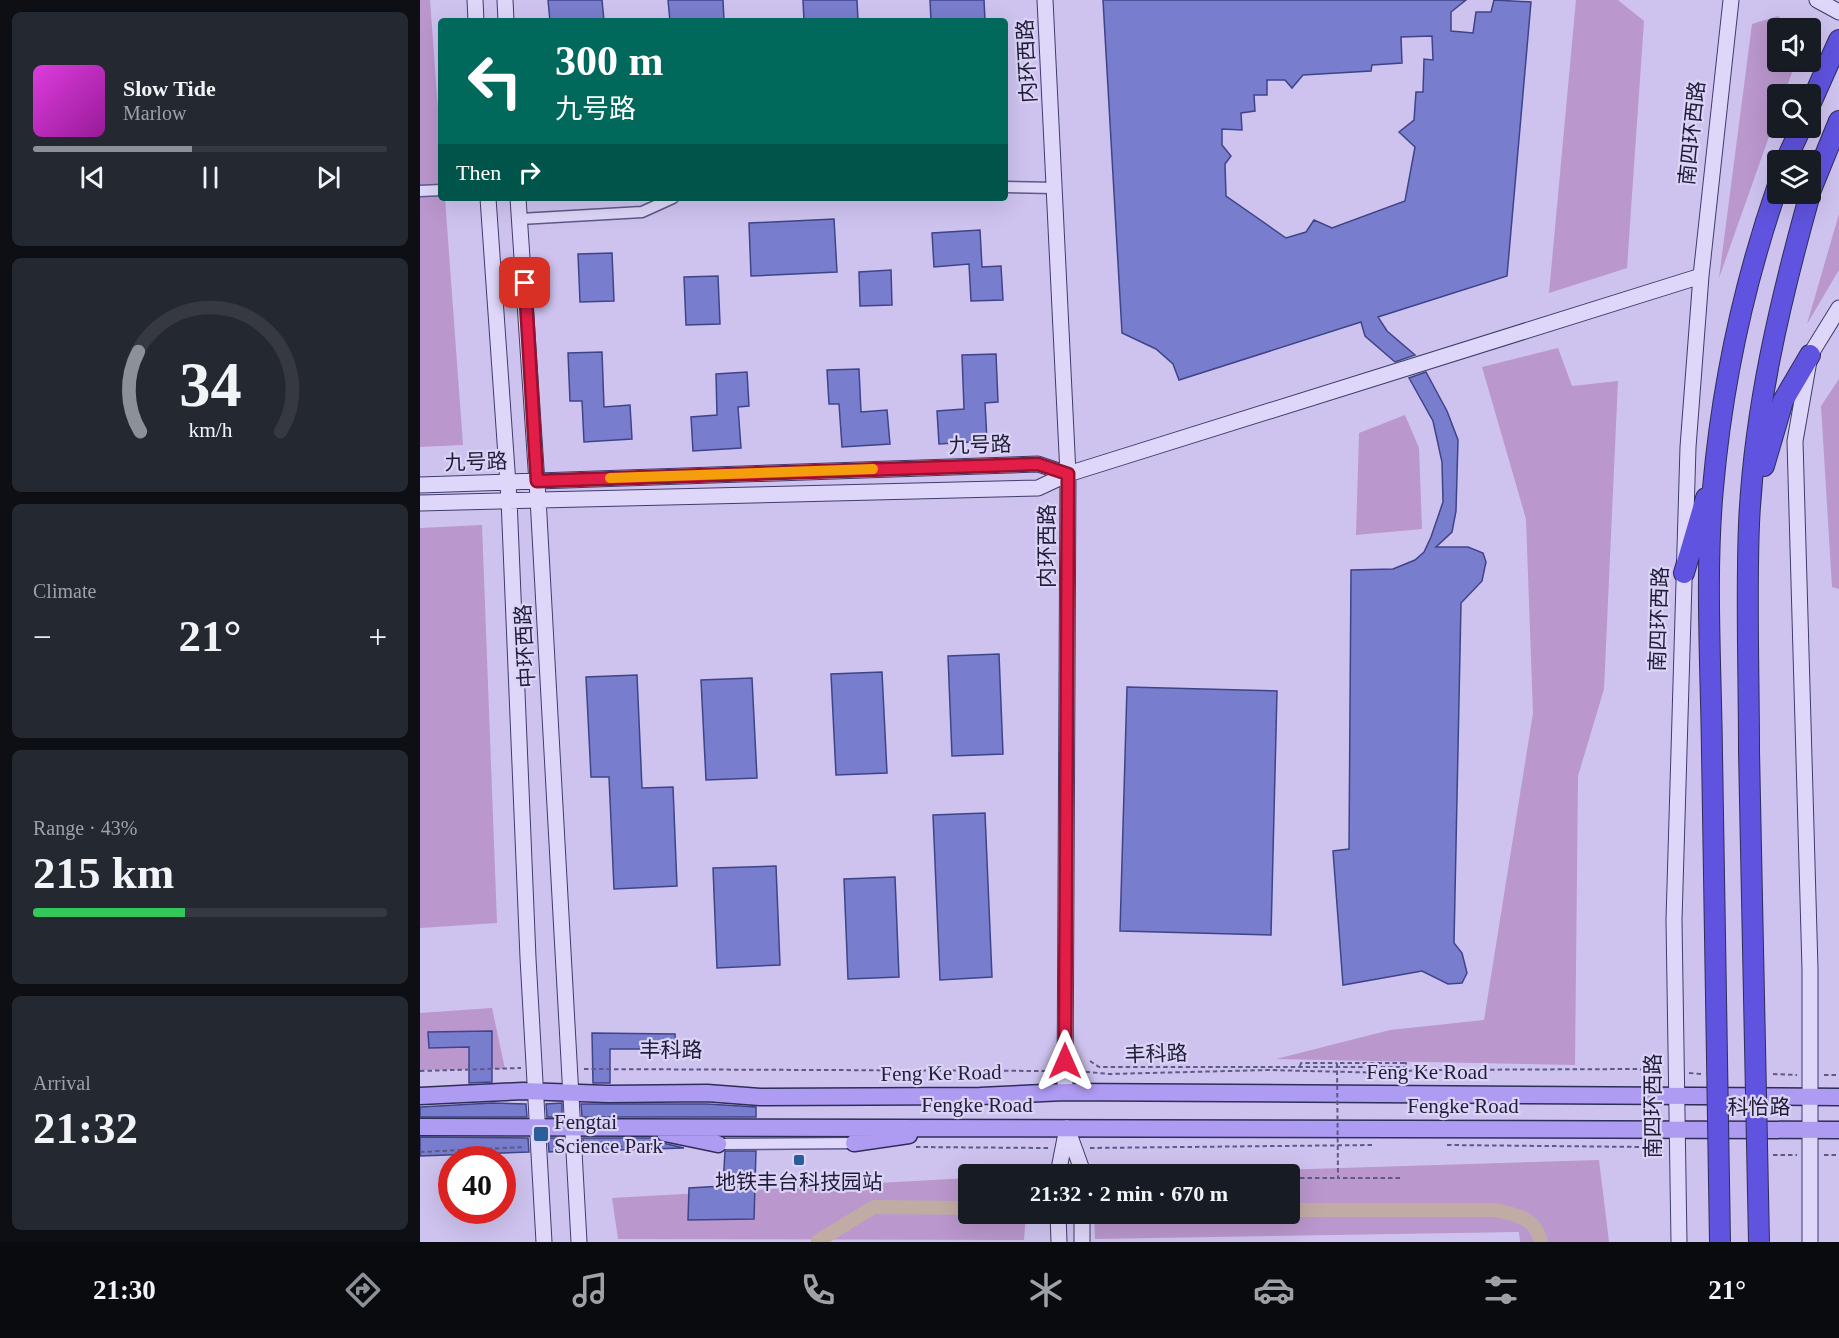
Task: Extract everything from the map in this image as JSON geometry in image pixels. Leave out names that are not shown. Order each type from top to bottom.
[{"type":"highway","points":[[1819,84],[1838,42]]},
{"type":"highway","points":[[1821,166],[1839,121]]},
{"type":"highway","points":[[1720,1242],[1710,611],[1713,489],[1745,292],[1772,204]]},
{"type":"highway","points":[[1759,1242],[1749,751],[1749,524],[1755,450],[1779,307],[1807,204]]},
{"type":"highway","points":[[1749,524],[1783,401],[1810,355]]},
{"type":"highway","points":[[1684,573],[1717,458]]},
{"type":"main road","points":[[420,1090],[444,1095]]},
{"type":"main road","name":"Feng Ke Road","points":[[420,1096],[536,1091],[707,1093],[760,1097],[980,1096],[1065,1092],[1678,1096]]},
{"type":"main road","name":"科怡路","points":[[1678,1096],[1839,1097]]},
{"type":"main road","points":[[644,1126],[666,1134],[718,1144]]},
{"type":"main road","name":"Fengke Road","points":[[420,1127],[1678,1129]]},
{"type":"main road","points":[[854,1143],[908,1135],[926,1127]]},
{"type":"main road","name":"科怡路","points":[[1678,1129],[1839,1130]]},
{"type":"street","points":[[475,0],[476,18]]},
{"type":"street","points":[[505,0],[506,18]]},
{"type":"street","name":"内环西路","points":[[1045,0],[1068,474],[1065,1092]]},
{"type":"street","points":[[1817,0],[1839,12]]},
{"type":"street","name":"南四环西路","points":[[1679,1242],[1674,920],[1688,447],[1701,276],[1731,2]]},
{"type":"street","points":[[1008,187],[1055,188]]},
{"type":"street","points":[[420,191],[438,190]]},
{"type":"street","name":"中环西路","points":[[488,201],[509,499],[534,1070],[544,1242]]},
{"type":"street","name":"中环西路","points":[[518,201],[538,498],[579,1242]]},
{"type":"street","points":[[520,219],[642,212],[666,201]]},
{"type":"street","points":[[1068,474],[1701,276]]},
{"type":"street","points":[[1810,1242],[1810,969],[1795,452],[1810,355],[1839,308]]},
{"type":"street","name":"九号路","points":[[420,485],[1038,464],[1068,474]]},
{"type":"street","name":"九号路","points":[[420,503],[538,498],[1038,488],[1068,474]]},
{"type":"street","points":[[1062,1164],[1068,1148],[1067,1128]]},
{"type":"street","points":[[718,1144],[854,1143]]},
{"type":"street","points":[[1068,1148],[1077,1164]]},
{"type":"street","points":[[1058,1224],[1059,1242]]},
{"type":"street","points":[[1082,1224],[1082,1242]]},
{"type":"path","points":[[1090,1061],[1099,1067],[1300,1067],[1408,1067],[1406,1063],[1301,1063],[1300,1067]]},
{"type":"path","points":[[1337,1063],[1338,1178]]},
{"type":"path","points":[[420,1071],[518,1067],[534,1070]]},
{"type":"path","name":"丰科路","points":[[569,1069],[1096,1071],[1109,1074],[1268,1070],[1391,1073],[1417,1070],[1637,1069],[1678,1073]]},
{"type":"path","points":[[911,1148],[1382,1145]]},
{"type":"path","points":[[1442,1145],[1644,1147],[1677,1154]]},
{"type":"path","points":[[1300,1178],[1400,1178]]},
{"type":"shaded area","points":[[420,0],[430,0],[438,108],[438,201],[445,201],[463,445],[420,447]]},
{"type":"shaded area","points":[[1576,0],[1618,0],[1644,21],[1627,268],[1549,293]]},
{"type":"shaded area","points":[[1767,19],[1767,72],[1792,72],[1788,84],[1767,84],[1769,138],[1719,278],[1752,24]]},
{"type":"shaded area","points":[[1839,214],[1839,270],[1807,324]]},
{"type":"shaded area","points":[[1558,348],[1572,386],[1618,381],[1604,689],[1578,776],[1575,1065],[1276,1059],[1390,1030],[1484,1020],[1533,713],[1526,519],[1482,367]]},
{"type":"shaded area","points":[[1839,379],[1839,589],[1832,587],[1821,406]]},
{"type":"shaded area","points":[[1405,415],[1419,448],[1422,529],[1356,535],[1359,433]]},
{"type":"shaded area","points":[[482,525],[497,923],[420,928],[420,528]]},
{"type":"shaded area","points":[[492,1008],[505,1069],[420,1070],[420,1013]]},
{"type":"shaded area","points":[[1599,1160],[1609,1242],[1520,1242],[1519,1232],[1095,1239],[1094,1224],[1300,1224],[1300,1169]]},
{"type":"shaded area","points":[[958,1179],[958,1224],[1025,1224],[1024,1240],[618,1239],[612,1198]]},
{"type":"building","points":[[548,0],[602,0],[604,18],[550,18]]},
{"type":"building","points":[[668,0],[723,0],[724,18],[670,18]]},
{"type":"building","points":[[803,0],[857,0],[858,18],[804,18]]},
{"type":"building","points":[[930,0],[984,0],[985,18],[931,18]]},
{"type":"building","points":[[1103,0],[1466,0],[1451,12],[1451,31],[1473,33],[1476,12],[1491,12],[1494,0],[1531,2],[1507,276],[1378,317],[1387,331],[1415,355],[1395,362],[1365,336],[1361,322],[1179,380],[1173,364],[1156,349],[1122,333]],"holes":[[[1432,36],[1433,60],[1424,59],[1423,92],[1416,92],[1414,120],[1399,132],[1415,147],[1405,201],[1332,228],[1314,220],[1306,232],[1286,238],[1226,196],[1225,164],[1231,156],[1222,145],[1222,129],[1242,130],[1241,113],[1255,111],[1254,95],[1267,95],[1267,80],[1285,80],[1292,88],[1303,75],[1371,71],[1372,65],[1402,63],[1401,37]]]},
{"type":"building","points":[[834,219],[837,272],[751,276],[749,223]]},
{"type":"building","points":[[980,230],[982,267],[1001,266],[1003,300],[971,301],[969,264],[934,267],[932,233]]},
{"type":"building","points":[[612,253],[614,301],[580,302],[578,254]]},
{"type":"building","points":[[891,270],[892,305],[860,306],[859,272]]},
{"type":"building","points":[[718,276],[720,324],[686,325],[684,277]]},
{"type":"building","points":[[602,352],[604,407],[630,405],[632,439],[584,442],[582,401],[570,401],[568,353]]},
{"type":"building","points":[[996,354],[998,402],[985,403],[987,441],[939,444],[937,411],[964,409],[962,355]]},
{"type":"building","points":[[859,369],[861,412],[887,410],[890,444],[842,447],[839,404],[829,404],[827,370]]},
{"type":"building","points":[[747,372],[749,406],[738,407],[741,448],[693,451],[691,417],[717,415],[716,374]]},
{"type":"building","points":[[1426,372],[1447,411],[1458,440],[1456,511],[1452,532],[1436,547],[1468,547],[1483,553],[1486,562],[1482,581],[1461,603],[1454,943],[1462,953],[1467,973],[1462,983],[1448,984],[1422,971],[1343,985],[1333,851],[1349,849],[1351,570],[1393,569],[1415,560],[1424,552],[1431,537],[1443,502],[1442,462],[1433,421],[1409,378]]},
{"type":"building","points":[[999,654],[1003,754],[952,756],[948,656]]},
{"type":"building","points":[[882,672],[887,773],[836,775],[831,674]]},
{"type":"building","points":[[637,675],[642,788],[673,787],[677,886],[614,889],[609,777],[591,777],[586,677]]},
{"type":"building","points":[[752,678],[757,778],[706,780],[701,680]]},
{"type":"building","points":[[1127,687],[1277,691],[1271,935],[1120,931]]},
{"type":"building","points":[[985,813],[992,977],[940,980],[933,815]]},
{"type":"building","points":[[776,866],[780,965],[717,968],[713,868]]},
{"type":"building","points":[[895,877],[899,977],[848,979],[844,879]]},
{"type":"building","points":[[492,1031],[492,1082],[469,1083],[469,1047],[429,1048],[428,1032]]},
{"type":"building","points":[[592,1033],[675,1034],[676,1049],[610,1049],[610,1083],[593,1083]]},
{"type":"building","points":[[492,1103],[526,1104],[527,1117],[420,1117],[420,1107]]},
{"type":"building","points":[[562,1103],[562,1117],[547,1117],[546,1104]]},
{"type":"building","points":[[581,1104],[707,1104],[756,1107],[756,1117],[582,1117]]},
{"type":"building","points":[[420,1137],[528,1138],[529,1152],[516,1152],[516,1146],[438,1146],[438,1155],[420,1156]]},
{"type":"building","points":[[548,1138],[563,1138],[564,1151],[549,1152]]},
{"type":"building","points":[[583,1138],[656,1138],[663,1143],[684,1148],[584,1151]]},
{"type":"building","points":[[725,1151],[756,1151],[754,1219],[688,1220],[689,1188],[723,1186]]},
{"type":"waterway","points":[[818,1241],[874,1207],[958,1208]]},
{"type":"waterway","points":[[1300,1210],[1495,1210],[1524,1218],[1530,1222],[1535,1227],[1541,1242]]},
{"type":"slow traffic","points":[[610,478],[873,469]]},
{"type":"place","name":"Fengtai Science Park","points":[[541,1134]]},
{"type":"place","name":"地铁丰台科技园站","points":[[799,1160]]},
{"type":"route","points":[[525,283],[537,481],[1038,464],[1068,474],[1065,1061]]}]
